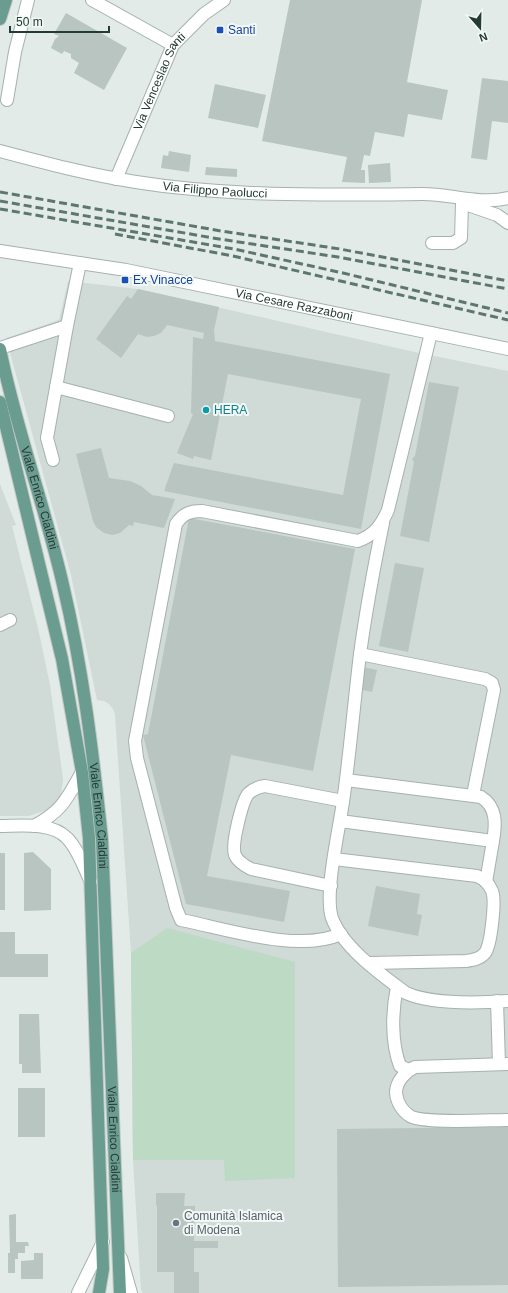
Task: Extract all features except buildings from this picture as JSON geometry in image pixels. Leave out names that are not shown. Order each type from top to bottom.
[{"type":"main road","points":[[0,20],[6,0]]},
{"type":"main road","name":"Viale Enrico Cialdini","points":[[0,348],[64,586],[78,656],[95,770],[102,839],[120,1293]]},
{"type":"main road","name":"Viale Enrico Cialdini","points":[[0,402],[62,659],[82,772],[89,838],[91,882],[103,1242],[103,1269],[99,1293]]},
{"type":"street","points":[[7,100],[15,52],[28,0]]},
{"type":"street","points":[[92,0],[173,45]]},
{"type":"street","name":"Via Venceslao Santi","points":[[116,179],[173,45],[199,19],[224,0]]},
{"type":"street","name":"Via Filippo Paolucci","points":[[0,151],[116,179],[164,186],[246,193],[336,196],[434,194],[482,199],[508,198]]},
{"type":"street","name":"Via Filippo Paolucci","points":[[434,194],[497,215],[508,223]]},
{"type":"street","points":[[432,243],[453,243],[461,238],[462,203]]},
{"type":"street","name":"Via Cesare Razzaboni","points":[[0,251],[126,270],[508,349]]},
{"type":"street","points":[[53,460],[47,438],[66,326],[80,263]]},
{"type":"street","points":[[0,348],[66,326]]},
{"type":"street","points":[[341,934],[325,940],[292,942],[181,920],[176,908],[134,749],[135,741],[176,524],[180,518],[188,512],[202,511],[358,541],[376,532],[383,522],[388,510],[431,333]]},
{"type":"street","points":[[56,387],[168,416]]},
{"type":"street","points":[[383,522],[360,654],[344,801],[330,886],[330,907],[332,918],[341,934],[353,949],[406,993],[424,999],[502,1001],[504,1064],[425,1066],[409,1070],[400,1080],[396,1092],[400,1107],[410,1116],[425,1120],[508,1120]]},
{"type":"street","points":[[360,654],[485,679],[492,683],[494,690],[473,795]]},
{"type":"street","points":[[34,826],[54,814],[62,807],[82,772]]},
{"type":"street","points":[[346,780],[473,795],[486,801],[492,810],[496,822],[486,882]]},
{"type":"street","points":[[330,886],[251,869],[237,859],[234,848],[243,802],[254,789],[265,786],[344,801]]},
{"type":"street","points":[[340,821],[493,840]]},
{"type":"street","points":[[0,826],[34,826],[54,831],[66,837],[91,882]]},
{"type":"street","points":[[334,859],[477,876],[486,882],[492,891],[494,901],[488,947],[481,957],[466,961],[370,963]]},
{"type":"street","points":[[397,987],[394,1003],[395,1043],[400,1066],[409,1070]]},
{"type":"street","points":[[78,1293],[103,1242]]},
{"type":"street","points":[[118,1248],[131,1293]]},
{"type":"shaded area","points":[[68,281],[138,289],[410,351],[508,371],[508,1293],[143,1293],[141,1290],[133,1160],[131,953],[115,715],[109,704],[104,701],[97,700],[71,575],[6,338],[59,320]]},
{"type":"shaded area","points":[[0,484],[16,525],[12,526],[38,628],[50,685],[63,779],[61,795],[53,805],[44,811],[29,816],[0,816]]},
{"type":"green space","points":[[167,928],[295,962],[295,1178],[225,1181],[224,1160],[133,1160],[131,953]]},
{"type":"railway","points":[[0,192],[221,231],[340,249],[508,281]]},
{"type":"railway","points":[[0,201],[219,239],[338,257],[508,289]]},
{"type":"railway","points":[[0,209],[234,249],[343,273],[508,313]]},
{"type":"railway","points":[[115,234],[233,256],[508,320]]},
{"type":"place","name":"Santi","points":[[220,30]]},
{"type":"place","name":"Ex Vinacce","points":[[125,280]]},
{"type":"place","name":"HERA","points":[[206,410]]},
{"type":"place","name":"Comunità Islamica di Modena","points":[[176,1223]]}]
